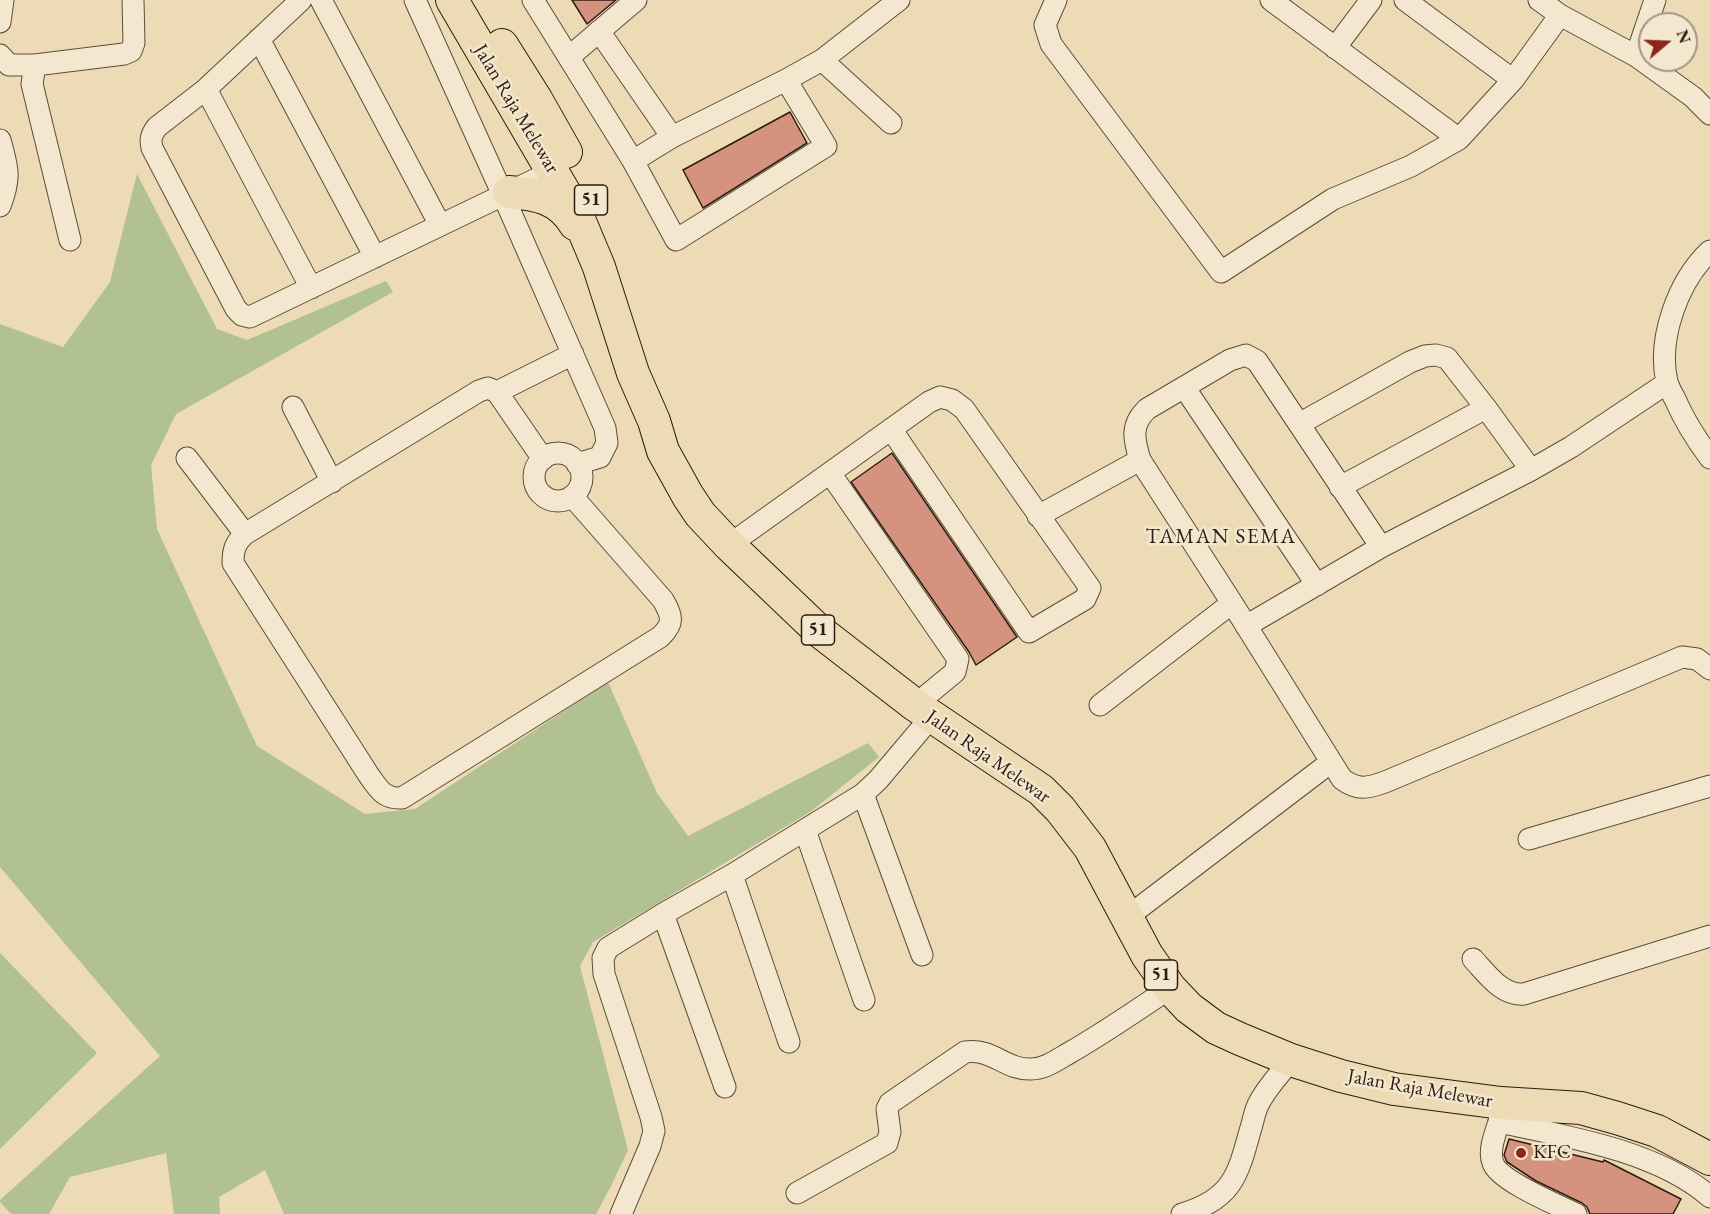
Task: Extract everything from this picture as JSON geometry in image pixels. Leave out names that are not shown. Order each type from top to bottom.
[{"type":"highway","name":"Jalan Raja Melewar","points":[[452,0],[588,191],[610,243],[646,361],[652,391],[654,421]]},
{"type":"highway","name":"Jalan Raja Melewar","points":[[474,0],[526,105],[553,171],[576,212],[599,267],[633,373],[654,421],[663,451],[687,496],[700,514],[729,545],[818,630],[923,711],[1041,790],[1060,809],[1090,848],[1146,955],[1170,988],[1189,1008],[1215,1028],[1291,1060],[1341,1076],[1500,1113],[1581,1108],[1657,1131],[1710,1160]]},
{"type":"highway","points":[[506,193],[524,180],[530,170],[526,105]]},
{"type":"highway","points":[[506,193],[543,196],[560,206],[573,220],[599,267]]},
{"type":"street","points":[[0,22],[3,0]]},
{"type":"street","points":[[0,55],[9,65],[35,65],[124,54],[131,51],[134,44],[134,0]]},
{"type":"street","points":[[301,0],[206,89],[158,127],[150,140],[162,168],[236,309],[242,315],[250,317],[553,171]]},
{"type":"street","points":[[321,0],[440,225]]},
{"type":"street","points":[[415,0],[506,193],[607,436],[607,443],[600,457],[577,464]]},
{"type":"street","points":[[533,0],[633,161],[676,240],[826,146],[786,80]]},
{"type":"street","points":[[569,57],[636,0]]},
{"type":"street","points":[[633,161],[672,137],[822,60],[898,0]]},
{"type":"street","points":[[1056,0],[1045,25],[1051,44],[1221,273],[1333,199],[1411,166],[1459,139],[1513,80],[1560,15]]},
{"type":"street","points":[[1271,0],[1459,139]]},
{"type":"street","points":[[1335,48],[1371,0]]},
{"type":"street","points":[[1405,0],[1513,80]]},
{"type":"street","points":[[1539,0],[1560,15],[1636,56],[1693,97],[1710,114]]},
{"type":"street","points":[[1636,56],[1655,0]]},
{"type":"street","points":[[599,31],[672,137]]},
{"type":"street","points":[[259,39],[375,257]]},
{"type":"street","points":[[822,60],[891,123]]},
{"type":"street","points":[[35,65],[32,84],[70,240]]},
{"type":"street","points":[[206,89],[311,288]]},
{"type":"street","points":[[0,140],[8,171],[7,187],[0,206]]},
{"type":"street","points":[[1710,251],[1698,263],[1682,290],[1671,319],[1665,352],[1667,383],[1680,411],[1710,458]]},
{"type":"street","points":[[497,392],[573,354]]},
{"type":"street","points":[[1382,547],[1257,361],[1246,355],[1230,360],[1139,416],[1134,441],[1140,460],[1342,779],[1352,786],[1364,788],[1374,786],[1682,657],[1697,659],[1710,669]]},
{"type":"street","points":[[1299,424],[1410,362],[1425,356],[1436,355],[1447,358],[1531,470]]},
{"type":"street","points":[[1246,626],[1382,547],[1571,447],[1667,383]]},
{"type":"street","points":[[1184,387],[1317,585]]},
{"type":"street","points":[[543,459],[497,392],[488,388],[246,534],[233,549],[232,563],[380,791],[392,798],[402,798],[668,630],[671,621],[670,611],[663,600],[572,496]]},
{"type":"street","points":[[729,545],[830,473],[891,429],[929,402],[940,397],[952,400],[964,409],[1090,588],[1085,599],[1029,632],[891,429]]},
{"type":"street","points":[[293,407],[332,482]]},
{"type":"street","points":[[1340,487],[1486,408]]},
{"type":"street","points":[[557,453],[572,458],[577,464],[581,478],[577,491],[572,496],[557,501],[542,495],[534,481],[534,472],[543,459],[557,453]]},
{"type":"street","points":[[187,458],[246,534]]},
{"type":"street","points":[[1038,516],[1140,460]]},
{"type":"street","points":[[621,1214],[650,1146],[654,1131],[607,987],[602,966],[608,948],[863,794],[878,780],[923,711],[955,672],[958,659],[830,473]]},
{"type":"street","points":[[1100,705],[1232,603]]},
{"type":"street","points":[[1126,918],[1331,762]]},
{"type":"street","points":[[1529,839],[1710,786]]},
{"type":"street","points":[[863,794],[922,955]]},
{"type":"street","points":[[805,830],[864,1000]]},
{"type":"street","points":[[732,875],[789,1042]]},
{"type":"street","points":[[663,914],[725,1087]]},
{"type":"street","points":[[1473,959],[1500,987],[1515,995],[1710,936]]},
{"type":"street","points":[[797,1194],[887,1143],[891,1132],[887,1109],[890,1103],[965,1052],[984,1053],[1018,1068],[1042,1067],[1089,1042],[1170,988]]},
{"type":"street","points":[[1182,1214],[1198,1210],[1215,1201],[1226,1191],[1244,1155],[1258,1105],[1291,1060]]},
{"type":"street","points":[[1576,1214],[1500,1174],[1493,1163],[1491,1150],[1500,1113],[1596,1142],[1651,1162],[1701,1188],[1710,1197]]},
{"type":"green space","points":[[137,174],[217,329],[247,340],[386,281],[393,292],[176,414],[151,465],[157,529],[257,746],[365,814],[415,809],[608,682],[657,793],[688,836],[868,743],[879,757],[810,812],[593,942],[580,966],[628,1150],[596,1214],[284,1214],[265,1170],[219,1197],[220,1214],[174,1214],[166,1153],[70,1177],[49,1214],[11,1214],[0,1202],[160,1056],[0,867],[0,324],[63,347],[110,282]]},
{"type":"green space","points":[[0,953],[97,1053],[0,1149]]},
{"type":"building","points":[[572,0],[616,0],[587,24]]},
{"type":"building","points":[[790,112],[807,143],[703,208],[683,170]]},
{"type":"building","points":[[892,453],[1017,637],[976,665],[851,482]]},
{"type":"building","points":[[1509,1139],[1603,1162],[1604,1160],[1681,1199],[1673,1214],[1590,1214],[1582,1203],[1536,1181],[1507,1162],[1504,1155]]},
{"type":"place","name":"KFC","points":[[1521,1153]]},
{"type":"district","name":"TAMAN SEMA","points":[[1221,537]]}]
